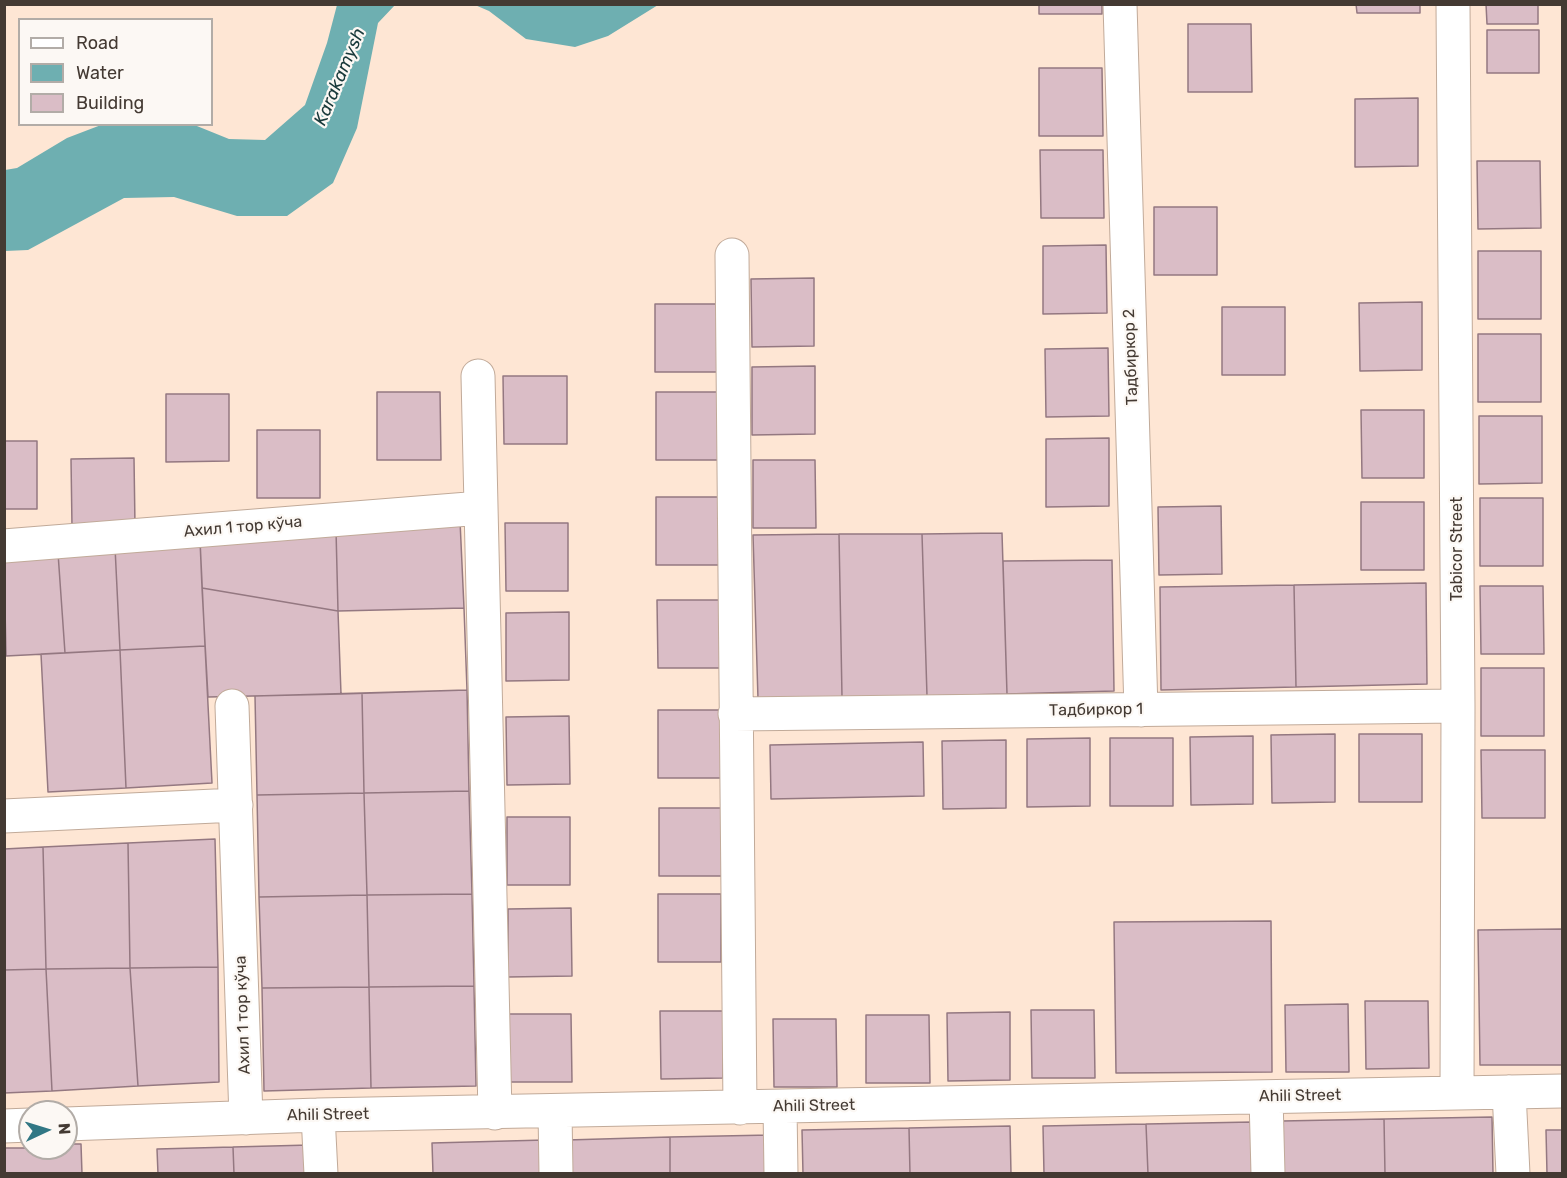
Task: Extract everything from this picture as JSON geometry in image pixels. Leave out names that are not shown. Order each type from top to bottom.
[{"type":"street","name":"Тадбиркор 2","points":[[1120,4],[1141,710]]},
{"type":"street","name":"Tabicor Street","points":[[1453,4],[1458,706],[1457,1093]]},
{"type":"street","points":[[732,255],[740,1107]]},
{"type":"street","points":[[478,376],[495,1113]]},
{"type":"street","name":"Ахил 1 тор кўча","points":[[4,546],[481,508]]},
{"type":"street","name":"Ахил 1 тор кўча","points":[[232,706],[246,1118]]},
{"type":"street","name":"Тадбиркор 1","points":[[735,714],[1458,706]]},
{"type":"street","points":[[4,816],[236,805]]},
{"type":"street","name":"Ahili Street","points":[[78,1124],[318,1115],[1563,1091]]},
{"type":"street","points":[[1509,1092],[1513,1173]]},
{"type":"street","points":[[1266,1097],[1268,1173]]},
{"type":"street","points":[[780,1107],[781,1173]]},
{"type":"street","points":[[555,1111],[556,1173]]},
{"type":"street","points":[[318,1115],[321,1173]]},
{"type":"water","name":"Karakamysh","points":[[337,5],[395,5],[378,23],[357,128],[333,183],[287,216],[237,216],[174,197],[124,198],[28,250],[5,251],[5,170],[17,168],[67,138],[98,126],[197,126],[229,139],[265,140],[305,105],[327,43]]},
{"type":"water","points":[[475,5],[658,5],[608,36],[575,47],[526,39],[489,11]]},
{"type":"building","points":[[1039,4],[1102,4],[1102,14],[1039,14]]},
{"type":"building","points":[[1356,4],[1420,4],[1420,13],[1357,13]]},
{"type":"building","points":[[1486,4],[1538,4],[1538,24],[1487,24]]},
{"type":"building","points":[[1188,24],[1251,24],[1252,92],[1188,92]]},
{"type":"building","points":[[1487,30],[1539,30],[1539,73],[1487,73]]},
{"type":"building","points":[[1039,68],[1102,68],[1103,136],[1039,136]]},
{"type":"building","points":[[1418,98],[1418,166],[1355,167],[1355,99]]},
{"type":"building","points":[[1040,150],[1103,150],[1104,218],[1041,218]]},
{"type":"building","points":[[1477,161],[1540,161],[1541,228],[1478,229]]},
{"type":"building","points":[[1154,207],[1217,207],[1217,275],[1154,275]]},
{"type":"building","points":[[1106,245],[1107,313],[1043,314],[1043,246]]},
{"type":"building","points":[[1478,251],[1541,251],[1541,319],[1478,319]]},
{"type":"building","points":[[814,278],[814,346],[752,347],[751,279]]},
{"type":"building","points":[[1422,302],[1422,370],[1360,371],[1359,303]]},
{"type":"building","points":[[655,304],[718,304],[719,372],[655,372]]},
{"type":"building","points":[[1222,307],[1285,307],[1285,375],[1222,375]]},
{"type":"building","points":[[1478,334],[1541,334],[1541,402],[1478,402]]},
{"type":"building","points":[[1108,348],[1109,416],[1046,417],[1045,349]]},
{"type":"building","points":[[815,366],[815,434],[752,435],[752,367]]},
{"type":"building","points":[[503,376],[567,376],[567,444],[504,444]]},
{"type":"building","points":[[377,392],[440,392],[441,460],[377,460]]},
{"type":"building","points":[[656,392],[719,392],[720,460],[656,460]]},
{"type":"building","points":[[166,394],[229,394],[229,461],[166,462]]},
{"type":"building","points":[[1361,410],[1424,410],[1424,478],[1362,478]]},
{"type":"building","points":[[1479,416],[1542,416],[1542,483],[1479,484]]},
{"type":"building","points":[[257,430],[320,430],[320,498],[257,498]]},
{"type":"building","points":[[1109,438],[1109,506],[1046,507],[1046,439]]},
{"type":"building","points":[[4,441],[37,441],[37,509],[4,509]]},
{"type":"building","points":[[134,458],[135,526],[72,527],[71,459]]},
{"type":"building","points":[[753,460],[815,460],[816,528],[753,528]]},
{"type":"building","points":[[656,497],[719,497],[720,565],[656,565]]},
{"type":"building","points":[[1480,498],[1543,498],[1543,566],[1480,566]]},
{"type":"building","points":[[1361,502],[1424,502],[1424,570],[1361,570]]},
{"type":"building","points":[[1221,506],[1222,574],[1159,575],[1158,507]]},
{"type":"building","points":[[460,521],[464,608],[338,611],[336,530]]},
{"type":"building","points":[[505,523],[568,523],[568,591],[506,591]]},
{"type":"building","points":[[336,530],[338,611],[202,588],[200,540]]},
{"type":"building","points":[[1002,533],[1007,694],[927,696],[922,534]]},
{"type":"building","points":[[839,534],[842,697],[758,699],[753,535]]},
{"type":"building","points":[[839,534],[922,534],[927,696],[842,697]]},
{"type":"building","points":[[200,540],[205,646],[120,650],[115,547]]},
{"type":"building","points":[[115,547],[120,650],[65,653],[58,553]]},
{"type":"building","points":[[58,553],[65,653],[6,656],[4,558]]},
{"type":"building","points":[[1112,560],[1114,691],[1007,694],[1003,561]]},
{"type":"building","points":[[1426,583],[1427,684],[1296,687],[1294,585]]},
{"type":"building","points":[[1294,585],[1296,687],[1161,690],[1160,587]]},
{"type":"building","points":[[1480,586],[1543,586],[1544,654],[1481,654]]},
{"type":"building","points":[[202,588],[338,611],[341,694],[208,697]]},
{"type":"building","points":[[657,600],[720,600],[721,668],[658,668]]},
{"type":"building","points":[[464,608],[467,690],[341,694],[338,611]]},
{"type":"building","points":[[464,608],[467,690],[341,694],[338,611]]},
{"type":"building","points":[[569,612],[569,680],[506,681],[506,613]]},
{"type":"building","points":[[205,646],[212,783],[126,788],[120,650]]},
{"type":"building","points":[[120,650],[126,788],[48,792],[41,654]]},
{"type":"building","points":[[1481,668],[1544,668],[1544,736],[1481,736]]},
{"type":"building","points":[[467,690],[469,791],[364,793],[362,693]]},
{"type":"building","points":[[362,693],[364,793],[257,795],[255,696]]},
{"type":"building","points":[[658,710],[721,710],[721,778],[658,778]]},
{"type":"building","points":[[569,716],[570,784],[507,785],[506,717]]},
{"type":"building","points":[[1335,734],[1335,802],[1272,803],[1271,735]]},
{"type":"building","points":[[1359,734],[1422,734],[1422,802],[1359,802]]},
{"type":"building","points":[[1253,736],[1253,804],[1191,805],[1190,737]]},
{"type":"building","points":[[1090,738],[1090,806],[1027,807],[1027,739]]},
{"type":"building","points":[[1110,738],[1173,738],[1173,806],[1110,806]]},
{"type":"building","points":[[1006,740],[1006,808],[943,809],[942,741]]},
{"type":"building","points":[[923,742],[924,796],[771,799],[770,745]]},
{"type":"building","points":[[1481,750],[1545,750],[1545,818],[1482,818]]},
{"type":"building","points":[[469,791],[472,894],[367,895],[364,793]]},
{"type":"building","points":[[364,793],[367,895],[259,897],[257,795]]},
{"type":"building","points":[[659,808],[722,808],[722,876],[659,876]]},
{"type":"building","points":[[507,817],[570,817],[570,885],[507,885]]},
{"type":"building","points":[[215,839],[218,967],[130,968],[128,843]]},
{"type":"building","points":[[128,843],[130,968],[46,969],[43,847]]},
{"type":"building","points":[[43,847],[46,969],[4,970],[4,849]]},
{"type":"building","points":[[472,894],[474,986],[369,987],[367,895]]},
{"type":"building","points":[[658,894],[721,894],[721,962],[658,962]]},
{"type":"building","points":[[367,895],[369,987],[262,988],[259,897]]},
{"type":"building","points":[[571,908],[572,976],[508,977],[508,909]]},
{"type":"building","points":[[1271,921],[1272,1072],[1116,1073],[1114,922]]},
{"type":"building","points":[[1562,929],[1562,1065],[1480,1065],[1478,930]]},
{"type":"building","points":[[218,967],[219,1082],[138,1086],[130,968]]},
{"type":"building","points":[[130,968],[138,1086],[52,1091],[46,969]]},
{"type":"building","points":[[46,969],[52,1091],[4,1093],[4,970]]},
{"type":"building","points":[[474,986],[476,1086],[371,1088],[369,987]]},
{"type":"building","points":[[369,987],[371,1088],[264,1091],[262,988]]},
{"type":"building","points":[[1365,1001],[1428,1001],[1429,1068],[1366,1069]]},
{"type":"building","points":[[1348,1004],[1349,1072],[1286,1072],[1285,1005]]},
{"type":"building","points":[[1031,1010],[1094,1010],[1095,1078],[1032,1078]]},
{"type":"building","points":[[660,1011],[723,1011],[723,1078],[661,1079]]},
{"type":"building","points":[[1010,1012],[1010,1080],[948,1081],[947,1013]]},
{"type":"building","points":[[509,1014],[571,1014],[572,1082],[509,1082]]},
{"type":"building","points":[[866,1015],[929,1015],[930,1083],[866,1083]]},
{"type":"building","points":[[773,1019],[836,1019],[837,1087],[774,1087]]},
{"type":"building","points":[[1492,1117],[1493,1174],[1385,1174],[1384,1119]]},
{"type":"building","points":[[1384,1119],[1385,1174],[1283,1174],[1282,1121]]},
{"type":"building","points":[[1253,1122],[1254,1174],[1148,1174],[1146,1124]]},
{"type":"building","points":[[1146,1124],[1148,1174],[1044,1174],[1043,1126]]},
{"type":"building","points":[[1010,1126],[1011,1174],[910,1174],[909,1128]]},
{"type":"building","points":[[909,1128],[910,1174],[803,1174],[802,1130]]},
{"type":"building","points":[[1546,1130],[1562,1130],[1562,1174],[1547,1174]]},
{"type":"building","points":[[771,1135],[772,1174],[670,1174],[670,1137]]},
{"type":"building","points":[[670,1137],[670,1174],[568,1174],[567,1140]]},
{"type":"building","points":[[545,1140],[545,1174],[433,1174],[432,1143]]},
{"type":"building","points":[[78,1144],[81,1144],[82,1174],[4,1174],[4,1148],[18,1148],[18,1160],[78,1160]]},
{"type":"building","points":[[310,1145],[311,1174],[234,1174],[233,1147]]},
{"type":"building","points":[[233,1147],[234,1174],[158,1174],[157,1149]]}]
